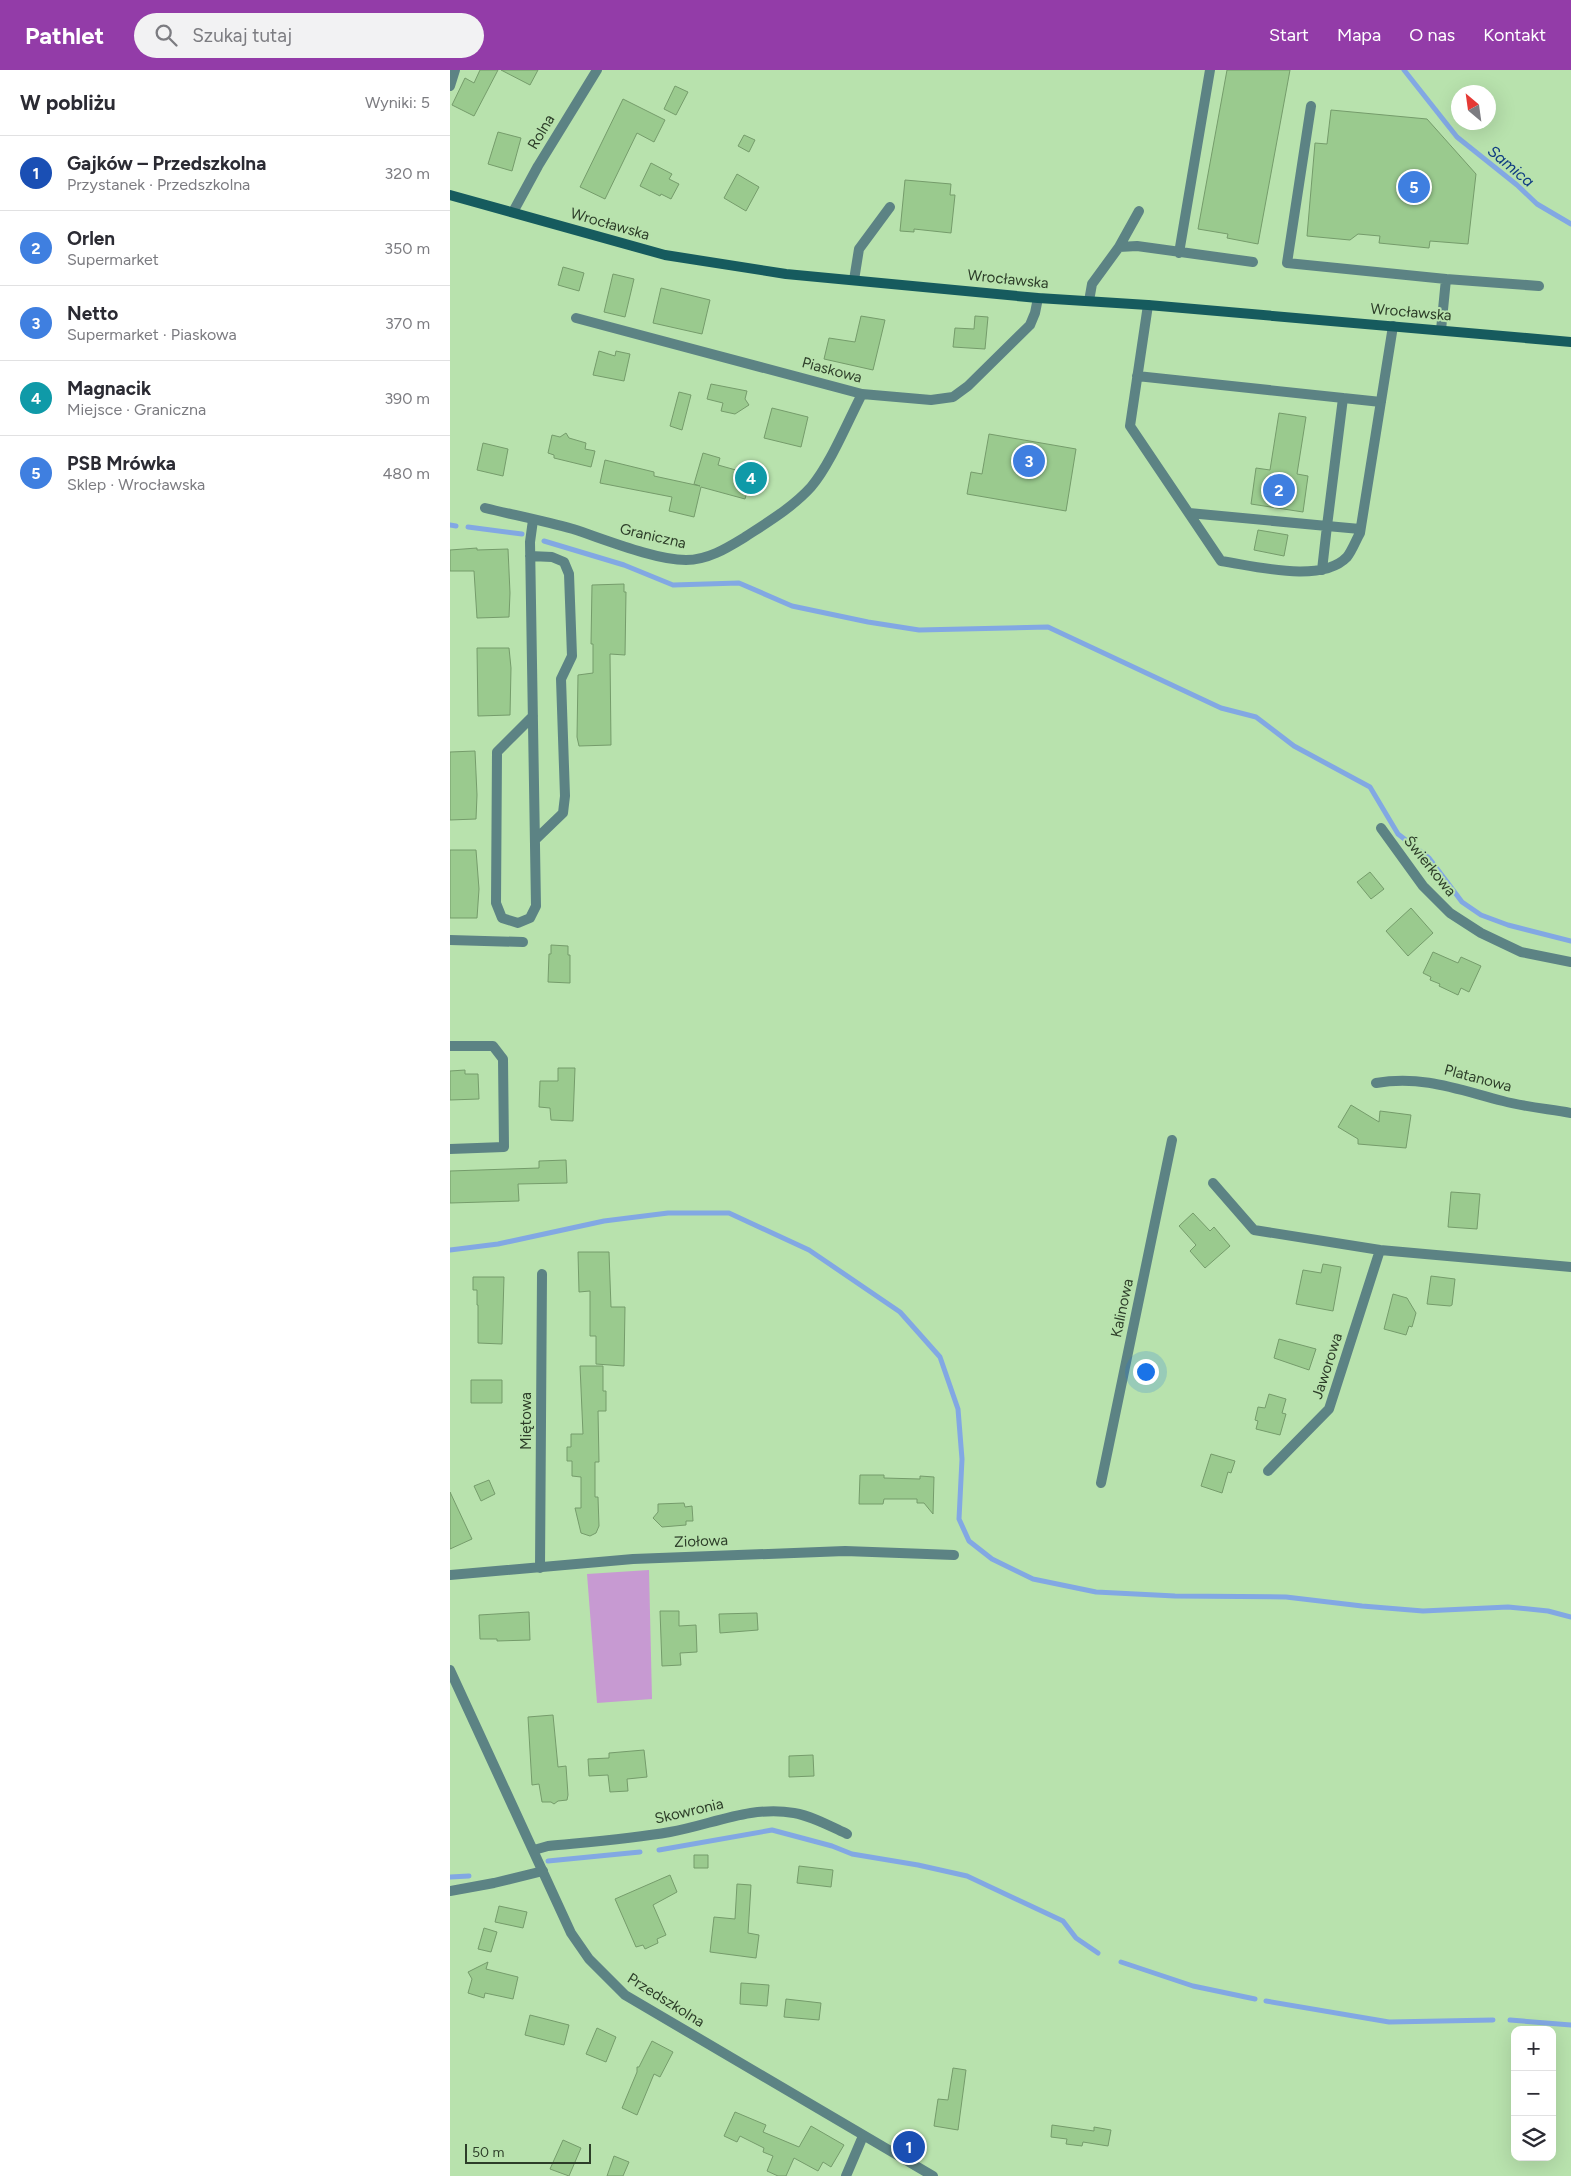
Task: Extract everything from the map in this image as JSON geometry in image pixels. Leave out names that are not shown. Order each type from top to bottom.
[{"type":"main road","name":"Wrocławska","points":[[450,195],[665,255],[786,274],[1038,298],[1148,305],[1571,342]]},
{"type":"street","points":[[450,86],[455,70]]},
{"type":"street","name":"Rolna","points":[[513,212],[538,166],[597,70]]},
{"type":"street","points":[[1179,253],[1210,70]]},
{"type":"street","points":[[1311,106],[1287,263],[1539,286]]},
{"type":"street","points":[[854,280],[859,249],[890,207]]},
{"type":"street","points":[[1089,301],[1092,284],[1119,248],[1139,211]]},
{"type":"street","points":[[1119,248],[1137,246],[1252,262]]},
{"type":"street","points":[[1442,330],[1446,279]]},
{"type":"street","name":"Piaskowa","points":[[576,318],[862,394],[931,400],[952,397],[968,386],[1030,325],[1038,298]]},
{"type":"street","points":[[1148,305],[1130,426],[1221,561],[1308,573],[1332,568],[1348,556],[1360,529],[1393,326]]},
{"type":"street","points":[[1137,376],[1380,402]]},
{"type":"street","name":"Graniczna","points":[[485,508],[571,529],[666,557],[686,560],[705,558],[723,550],[758,528],[796,502],[812,486],[821,473],[862,394]]},
{"type":"street","points":[[1322,570],[1343,398]]},
{"type":"street","points":[[1189,513],[1360,529]]},
{"type":"street","points":[[533,520],[530,556],[533,716],[536,906],[530,918],[518,923],[502,918],[496,903],[497,752],[533,716]]},
{"type":"street","points":[[530,556],[552,557],[564,562],[569,574],[572,656],[561,679],[566,796],[563,813],[535,840]]},
{"type":"street","name":"Świerkowa","points":[[1381,828],[1423,886],[1450,913],[1481,933],[1521,952],[1571,962]]},
{"type":"street","points":[[450,940],[523,942]]},
{"type":"street","points":[[450,1046],[493,1046],[503,1059],[504,1147],[450,1150]]},
{"type":"street","name":"Platanowa","points":[[1376,1083],[1409,1080],[1435,1082],[1506,1102],[1571,1113]]},
{"type":"street","name":"Kalinowa","points":[[1101,1483],[1172,1140]]},
{"type":"street","points":[[1213,1183],[1254,1230],[1380,1250],[1571,1267]]},
{"type":"street","name":"Jaworowa","points":[[1268,1471],[1330,1409],[1380,1250]]},
{"type":"street","name":"Miętowa","points":[[540,1568],[542,1274]]},
{"type":"street","name":"Ziołowa","points":[[450,1575],[633,1559],[845,1551],[954,1555]]},
{"type":"street","name":"Przedszkolna","points":[[450,1670],[534,1850],[561,1914],[588,1959],[625,1996],[933,2176]]},
{"type":"street","name":"Skowronia","points":[[534,1850],[548,1846],[678,1831],[753,1812],[795,1813],[821,1821],[847,1834]]},
{"type":"street","points":[[450,1890],[494,1883],[543,1871]]},
{"type":"street","points":[[846,2176],[863,2136]]},
{"type":"shaded area","points":[[649,1570],[652,1699],[597,1703],[587,1574]]},
{"type":"building","points":[[480,70],[498,70],[474,116],[452,105],[465,78],[474,83]]},
{"type":"building","points":[[501,70],[538,70],[530,85]]},
{"type":"building","points":[[1227,70],[1290,70],[1258,244],[1227,238],[1228,234],[1198,229]]},
{"type":"building","points":[[675,86],[688,92],[676,115],[664,109]]},
{"type":"building","points":[[623,99],[665,120],[654,142],[637,133],[605,199],[580,187]]},
{"type":"building","points":[[1331,110],[1427,119],[1476,174],[1468,244],[1430,241],[1429,248],[1379,243],[1380,236],[1358,234],[1350,240],[1307,236],[1315,143],[1327,144]]},
{"type":"building","points":[[498,132],[521,138],[512,171],[488,164]]},
{"type":"building","points":[[744,135],[755,140],[749,152],[738,146]]},
{"type":"building","points":[[651,163],[672,174],[669,179],[679,184],[671,199],[640,186]]},
{"type":"building","points":[[737,174],[759,187],[746,211],[724,198]]},
{"type":"building","points":[[905,180],[951,184],[950,195],[955,195],[951,233],[914,229],[914,232],[900,231]]},
{"type":"building","points":[[563,267],[584,273],[579,291],[558,285]]},
{"type":"building","points":[[613,274],[634,279],[625,317],[604,312]]},
{"type":"building","points":[[661,288],[710,300],[702,334],[653,323]]},
{"type":"building","points":[[861,316],[885,320],[873,370],[824,359],[829,338],[855,342]]},
{"type":"building","points":[[975,316],[988,317],[985,349],[953,347],[955,328],[974,329]]},
{"type":"building","points":[[599,351],[615,356],[616,351],[630,354],[624,381],[593,375]]},
{"type":"building","points":[[711,384],[747,391],[745,399],[749,405],[735,414],[721,411],[723,403],[707,399]]},
{"type":"building","points":[[679,392],[691,395],[682,430],[670,426]]},
{"type":"building","points":[[772,408],[808,417],[801,447],[764,438]]},
{"type":"building","points":[[1279,413],[1306,417],[1297,474],[1308,476],[1303,512],[1251,504],[1256,468],[1270,470]]},
{"type":"building","points":[[566,433],[569,438],[586,443],[585,449],[595,451],[591,467],[554,458],[554,455],[548,453],[552,435],[560,437]]},
{"type":"building","points":[[989,434],[1076,449],[1066,511],[967,494],[971,472],[982,474]]},
{"type":"building","points":[[483,443],[508,449],[503,476],[477,470]]},
{"type":"building","points":[[703,453],[720,458],[718,465],[743,472],[742,476],[751,478],[745,499],[701,487],[694,517],[669,511],[672,497],[600,483],[605,460],[654,472],[654,476],[700,486],[694,484]]},
{"type":"building","points":[[1258,530],[1288,535],[1284,556],[1254,550]]},
{"type":"building","points":[[477,548],[477,550],[508,549],[509,617],[477,618],[474,571],[450,571],[450,550]]},
{"type":"building","points":[[624,584],[624,592],[626,592],[625,655],[610,654],[611,745],[579,746],[577,737],[578,675],[593,673],[593,644],[591,644],[592,585]]},
{"type":"building","points":[[477,648],[509,648],[511,668],[510,715],[478,716]]},
{"type":"building","points":[[475,751],[476,819],[450,820],[450,752]]},
{"type":"building","points":[[450,850],[476,850],[479,889],[477,918],[450,918]]},
{"type":"building","points":[[1370,872],[1384,889],[1371,899],[1357,882]]},
{"type":"building","points":[[1411,908],[1433,933],[1408,956],[1386,931]]},
{"type":"building","points":[[551,945],[568,946],[568,955],[570,955],[570,983],[548,982]]},
{"type":"building","points":[[1433,952],[1458,963],[1461,957],[1481,966],[1469,992],[1461,988],[1458,995],[1439,986],[1440,984],[1430,980],[1431,977],[1423,973]]},
{"type":"building","points":[[558,1068],[575,1068],[573,1121],[551,1120],[550,1108],[539,1107],[540,1081],[558,1081]]},
{"type":"building","points":[[465,1070],[465,1074],[478,1074],[479,1099],[450,1100],[450,1071]]},
{"type":"building","points":[[1351,1105],[1379,1122],[1380,1111],[1411,1115],[1406,1148],[1358,1144],[1358,1139],[1338,1127]]},
{"type":"building","points":[[566,1160],[567,1183],[518,1184],[519,1201],[450,1203],[450,1171],[539,1168],[539,1161]]},
{"type":"building","points":[[1451,1192],[1480,1194],[1477,1229],[1448,1227]]},
{"type":"building","points":[[1193,1213],[1210,1231],[1214,1227],[1230,1246],[1205,1268],[1190,1251],[1196,1245],[1179,1226]]},
{"type":"building","points":[[578,1252],[609,1252],[611,1307],[625,1307],[624,1366],[596,1364],[596,1336],[590,1336],[590,1291],[579,1292]]},
{"type":"building","points":[[1323,1264],[1341,1267],[1333,1311],[1296,1304],[1303,1270],[1321,1273]]},
{"type":"building","points":[[1431,1276],[1455,1279],[1452,1305],[1427,1304]]},
{"type":"building","points":[[473,1277],[504,1277],[502,1344],[478,1343],[477,1290],[473,1290]]},
{"type":"building","points":[[1393,1294],[1407,1298],[1416,1313],[1412,1327],[1409,1326],[1406,1335],[1384,1329]]},
{"type":"building","points":[[1279,1339],[1316,1349],[1309,1370],[1274,1358]]},
{"type":"building","points":[[580,1366],[603,1366],[603,1391],[606,1391],[606,1411],[598,1411],[599,1462],[595,1462],[595,1497],[598,1497],[599,1526],[596,1533],[590,1536],[581,1533],[575,1508],[581,1508],[581,1477],[572,1476],[572,1461],[567,1461],[567,1447],[571,1447],[571,1434],[583,1434]]},
{"type":"building","points":[[471,1380],[502,1380],[502,1403],[471,1403]]},
{"type":"building","points":[[1269,1394],[1286,1399],[1282,1413],[1286,1414],[1280,1435],[1256,1429],[1258,1421],[1255,1420],[1258,1407],[1265,1408]]},
{"type":"building","points":[[1211,1454],[1235,1461],[1231,1473],[1228,1472],[1222,1493],[1201,1486]]},
{"type":"building","points":[[860,1475],[884,1475],[884,1478],[920,1479],[920,1476],[934,1477],[933,1514],[924,1503],[917,1503],[917,1499],[884,1499],[883,1504],[859,1504]]},
{"type":"building","points":[[489,1480],[495,1494],[481,1501],[474,1486]]},
{"type":"building","points":[[450,1492],[472,1539],[450,1549]]},
{"type":"building","points":[[684,1503],[685,1507],[692,1506],[693,1521],[686,1521],[686,1525],[662,1527],[653,1518],[658,1512],[658,1504]]},
{"type":"building","points":[[660,1611],[679,1611],[679,1626],[696,1625],[697,1652],[680,1653],[681,1665],[662,1666]]},
{"type":"building","points":[[529,1612],[530,1640],[497,1641],[497,1639],[480,1639],[479,1615]]},
{"type":"building","points":[[757,1613],[758,1630],[720,1633],[719,1614]]},
{"type":"building","points":[[553,1715],[558,1767],[566,1766],[568,1795],[567,1800],[558,1801],[554,1804],[542,1802],[539,1784],[532,1785],[528,1717]]},
{"type":"building","points":[[644,1750],[647,1777],[627,1779],[628,1791],[610,1792],[608,1775],[589,1776],[588,1759],[609,1758],[609,1753]]},
{"type":"building","points":[[813,1755],[814,1776],[789,1777],[789,1756]]},
{"type":"building","points":[[694,1855],[708,1855],[708,1868],[694,1868]]},
{"type":"building","points":[[799,1866],[833,1870],[831,1887],[797,1883]]},
{"type":"building","points":[[670,1875],[677,1892],[653,1905],[666,1935],[657,1939],[658,1943],[645,1949],[643,1945],[636,1947],[615,1899]]},
{"type":"building","points":[[737,1884],[751,1885],[748,1933],[759,1935],[756,1958],[710,1952],[714,1917],[735,1919]]},
{"type":"building","points":[[499,1906],[527,1912],[523,1928],[495,1922]]},
{"type":"building","points":[[484,1928],[497,1932],[491,1952],[478,1949]]},
{"type":"building","points":[[488,1962],[486,1969],[518,1977],[513,1999],[485,1993],[484,1998],[468,1993],[472,1979],[468,1972]]},
{"type":"building","points":[[741,1983],[769,1985],[767,2006],[740,2004]]},
{"type":"building","points":[[786,1999],[821,2003],[819,2020],[784,2017]]},
{"type":"building","points":[[530,2015],[569,2025],[564,2045],[525,2035]]},
{"type":"building","points":[[597,2028],[616,2037],[606,2062],[586,2054]]},
{"type":"building","points":[[652,2041],[673,2052],[660,2077],[654,2074],[637,2115],[622,2108],[637,2072],[637,2067],[639,2067]]},
{"type":"building","points":[[953,2068],[966,2070],[958,2130],[934,2126],[938,2099],[948,2100]]},
{"type":"building","points":[[735,2112],[766,2125],[763,2132],[799,2147],[811,2126],[844,2145],[831,2167],[823,2162],[818,2171],[794,2158],[786,2176],[778,2176],[767,2171],[773,2156],[763,2152],[764,2148],[740,2136],[737,2142],[724,2136]]},
{"type":"building","points":[[1052,2125],[1094,2131],[1094,2127],[1111,2130],[1108,2146],[1083,2142],[1082,2146],[1066,2144],[1067,2139],[1051,2137]]},
{"type":"building","points":[[563,2140],[581,2148],[569,2176],[550,2169]]},
{"type":"building","points":[[614,2156],[629,2162],[623,2176],[607,2176]]},
{"type":"waterway","name":"Samica","points":[[1404,70],[1457,137],[1517,185],[1537,204],[1571,224]]},
{"type":"waterway","points":[[450,525],[456,526]]},
{"type":"waterway","points":[[468,527],[522,534]]},
{"type":"waterway","points":[[544,541],[624,565],[673,585],[739,583],[792,606],[868,622],[919,630],[1048,627],[1221,708],[1256,717],[1294,746],[1370,787],[1398,834],[1429,858],[1462,902],[1481,915],[1508,925],[1571,941]]},
{"type":"waterway","points":[[450,1250],[498,1244],[604,1221],[668,1213],[729,1213],[809,1250],[900,1312],[940,1357],[958,1409],[962,1459],[959,1519],[969,1541],[992,1559],[1033,1579],[1096,1592],[1175,1596],[1286,1597],[1423,1611],[1508,1607],[1548,1611],[1571,1617]]},
{"type":"waterway","points":[[659,1850],[772,1830],[832,1846],[852,1854],[918,1865],[967,1876],[1063,1921],[1076,1938],[1098,1953]]},
{"type":"waterway","points":[[548,1861],[640,1852]]},
{"type":"waterway","points":[[450,1877],[469,1876]]},
{"type":"waterway","points":[[1121,1962],[1193,1986],[1255,1999]]},
{"type":"waterway","points":[[1266,2001],[1389,2022],[1493,2020]]},
{"type":"waterway","points":[[1510,2020],[1571,2025]]},
{"type":"place","name":"PSB Mrówka","points":[[1414,187]]},
{"type":"place","name":"Netto","points":[[1029,461]]},
{"type":"place","name":"Magnacik","points":[[751,478]]},
{"type":"place","name":"Orlen","points":[[1279,490]]},
{"type":"place","name":"Gajków – Przedszkolna","points":[[909,2147]]}]
